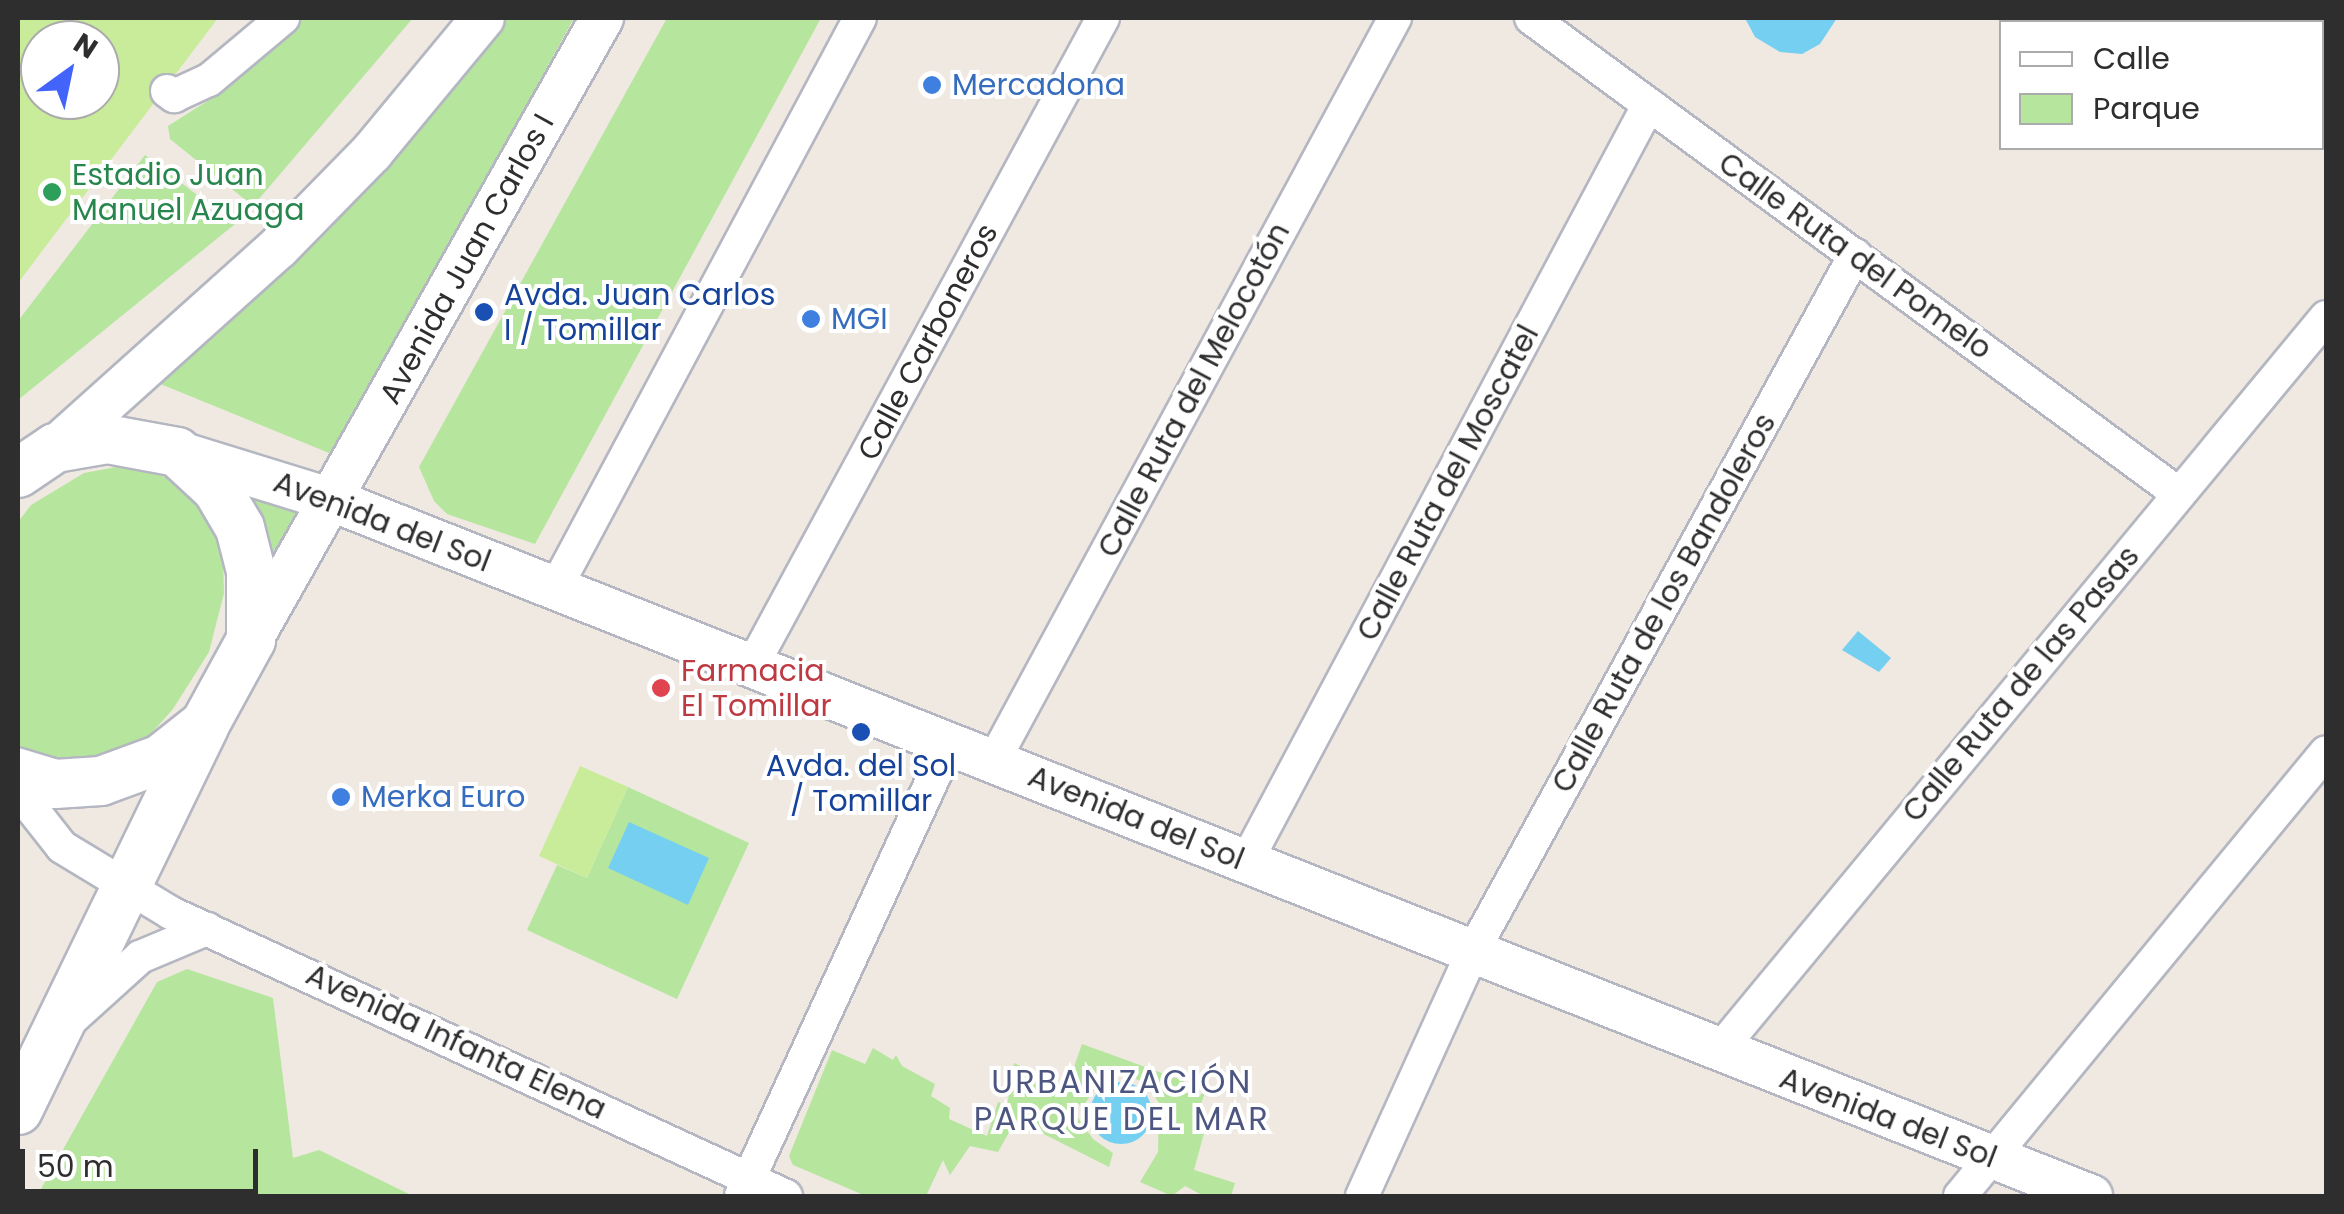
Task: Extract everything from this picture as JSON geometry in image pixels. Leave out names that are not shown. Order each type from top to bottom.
[{"type":"main road","points":[[18,1110],[205,724],[252,640],[251,571],[240,528],[217,489],[176,452],[107,439],[36,461]]},
{"type":"main road","points":[[18,774],[55,784],[102,782],[161,758],[205,724]]},
{"type":"street","points":[[167,91],[174,96],[209,80],[283,18]]},
{"type":"street","points":[[36,461],[280,248],[372,152],[483,18]]},
{"type":"street","name":"Avenida Juan Carlos I","points":[[252,640],[602,18]]},
{"type":"street","points":[[556,589],[860,18]]},
{"type":"street","name":"Calle Carboneros","points":[[752,666],[1103,18]]},
{"type":"street","name":"Calle Ruta del Melocotón","points":[[993,762],[1395,18]]},
{"type":"street","name":"Calle Ruta del Pomelo","points":[[1531,18],[2179,494]]},
{"type":"street","name":"Calle Ruta del Moscatel","points":[[1246,862],[1649,104]]},
{"type":"street","name":"Calle Ruta de los Bandoleros","points":[[1362,1196],[1472,951],[1855,256]]},
{"type":"street","name":"Calle Ruta de las Pasas","points":[[1718,1053],[2326,317]]},
{"type":"street","name":"Avenida del Sol","points":[[176,452],[332,500],[1472,951],[1718,1053],[2091,1196]]},
{"type":"street","points":[[745,1188],[948,744]]},
{"type":"street","points":[[1960,1196],[2326,752]]},
{"type":"street","name":"Avenida Infanta Elena","points":[[18,791],[62,847],[127,889],[745,1188],[786,1196]]},
{"type":"street","points":[[57,1031],[140,957],[207,930]]},
{"type":"green space","name":"Estadio Juan Manuel Azuaga","points":[[18,18],[218,18],[18,283]]},
{"type":"green space","points":[[303,18],[413,18],[253,206],[170,139],[168,126],[228,88]]},
{"type":"green space","points":[[508,18],[574,18],[334,455],[158,383],[345,209]]},
{"type":"green space","points":[[667,18],[821,18],[535,544],[447,514],[434,501],[419,467]]},
{"type":"green space","points":[[145,155],[235,224],[18,400],[18,321]]},
{"type":"green space","points":[[127,465],[168,478],[204,508],[223,554],[224,593],[209,652],[173,709],[138,748],[70,768],[18,753],[18,522],[31,505],[84,473]]},
{"type":"green space","points":[[235,480],[309,511],[268,584]]},
{"type":"green space","points":[[580,766],[628,787],[587,878],[539,856]]},
{"type":"green space","points":[[628,787],[749,843],[677,999],[527,930],[557,865],[587,878]]},
{"type":"green space","points":[[187,969],[273,998],[293,1158],[319,1150],[413,1196],[37,1196],[157,982]]},
{"type":"green space","points":[[1082,1044],[1184,1081],[1181,1091],[1198,1097],[1206,1090],[1195,1121],[1206,1126],[1194,1170],[1235,1183],[1231,1196],[1204,1196],[1185,1186],[1172,1196],[1140,1182],[1158,1152],[1159,1103],[1146,1083],[1125,1075],[1102,1079],[1083,1106],[1073,1102],[1071,1108],[1093,1139],[1113,1153],[1109,1167],[1016,1120],[998,1152],[970,1146],[950,1175],[943,1160],[926,1196],[866,1196],[793,1165],[789,1156],[832,1050],[865,1064],[873,1048],[893,1060],[896,1055],[902,1066],[935,1084],[931,1096],[950,1108],[949,1119],[987,1136],[998,1102],[1007,1106],[1014,1063],[1067,1087]]},
{"type":"water","points":[[1745,18],[1837,18],[1820,44],[1802,54],[1780,52],[1755,37]]},
{"type":"water","points":[[1858,631],[1891,658],[1879,672],[1842,650]]},
{"type":"water","points":[[629,822],[709,858],[688,905],[608,868]]},
{"type":"water","points":[[1121,1082],[1143,1091],[1152,1113],[1143,1135],[1121,1144],[1099,1135],[1090,1113],[1099,1091]]},
{"type":"place","name":"Mercadona","points":[[932,85]]},
{"type":"place","name":"Estadio Juan Manuel Azuaga","points":[[52,192]]},
{"type":"place","name":"Avda. Juan Carlos I / Tomillar","points":[[484,312]]},
{"type":"place","name":"MGI","points":[[811,319]]},
{"type":"place","name":"Farmacia El Tomillar","points":[[661,688]]},
{"type":"place","name":"Avda. del Sol / Tomillar","points":[[861,732]]},
{"type":"place","name":"Merka Euro","points":[[341,797]]},
{"type":"district","name":"URBANIZACIÓN PARQUE DEL MAR","points":[[1122,1102]]}]
